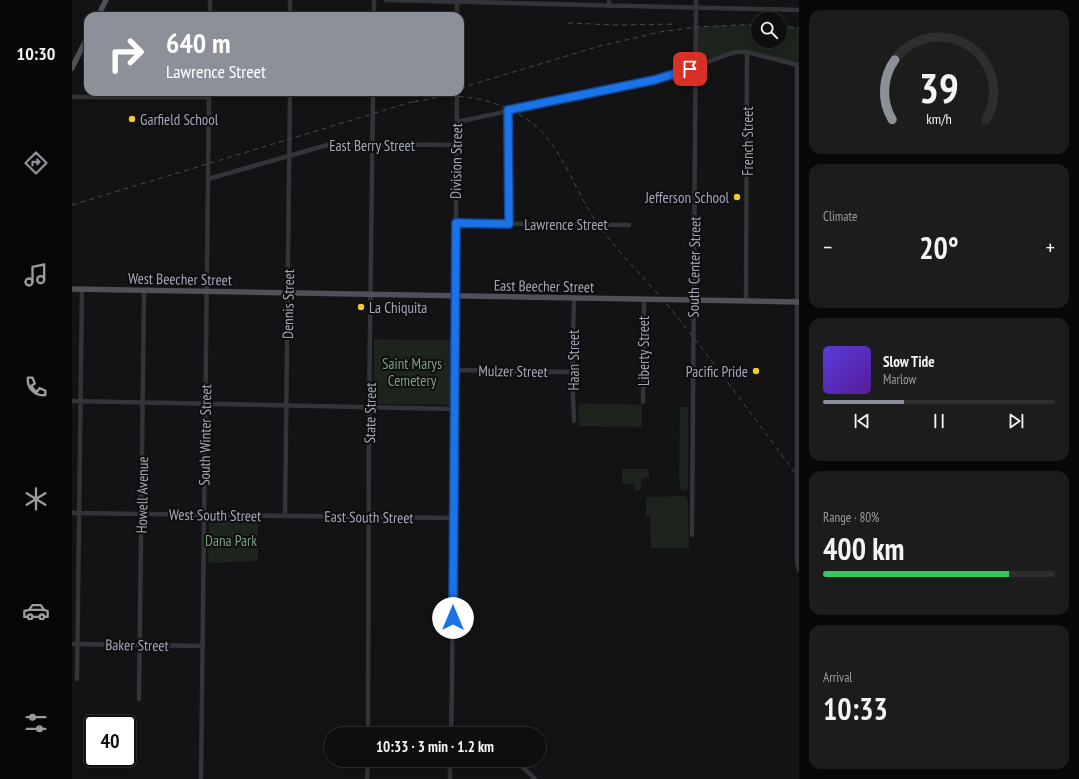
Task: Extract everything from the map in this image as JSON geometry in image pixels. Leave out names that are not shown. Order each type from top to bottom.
[{"type":"main road","points":[[100,12],[106,0]]},
{"type":"main road","points":[[72,68],[84,44]]},
{"type":"main road","name":"West Beecher Street","points":[[72,289],[288,293]]},
{"type":"main road","name":"East Beecher Street","points":[[288,293],[798,302]]},
{"type":"street","points":[[210,0],[210,12]]},
{"type":"street","points":[[290,0],[290,12]]},
{"type":"street","points":[[374,0],[374,12]]},
{"type":"street","points":[[386,0],[799,10]]},
{"type":"street","points":[[609,0],[609,6]]},
{"type":"street","name":"South Center Street","points":[[692,535],[696,0]]},
{"type":"street","points":[[457,1],[457,12]]},
{"type":"street","points":[[456,122],[654,80],[696,67],[736,52],[747,52],[798,65],[797,561],[799,570]]},
{"type":"street","name":"French Street","points":[[746,302],[747,52]]},
{"type":"street","points":[[72,97],[140,96]]},
{"type":"street","name":"South Winter Street","points":[[201,779],[209,96]]},
{"type":"street","name":"Dennis Street","points":[[285,516],[290,96]]},
{"type":"street","name":"State Street","points":[[368,727],[368,517],[373,96]]},
{"type":"street","name":"Division Street","points":[[451,727],[456,96]]},
{"type":"street","points":[[508,110],[509,224]]},
{"type":"street","name":"East Berry Street","points":[[208,179],[331,144],[456,145]]},
{"type":"street","name":"Lawrence Street","points":[[456,223],[629,225]]},
{"type":"street","points":[[77,679],[74,644],[79,513],[82,289]]},
{"type":"street","name":"Howell Avenue","points":[[139,699],[144,290]]},
{"type":"street","name":"Haan Street","points":[[574,299],[572,372],[574,421]]},
{"type":"street","name":"Liberty Street","points":[[643,402],[644,300]]},
{"type":"street","name":"Mulzer Street","points":[[454,370],[572,372]]},
{"type":"street","points":[[72,401],[454,408]]},
{"type":"street","name":"West South Street","points":[[72,513],[285,516]]},
{"type":"street","name":"East South Street","points":[[285,516],[452,518]]},
{"type":"street","name":"Baker Street","points":[[74,644],[203,646]]},
{"type":"street","points":[[368,767],[368,779]]},
{"type":"street","points":[[450,767],[450,779]]},
{"type":"street","points":[[523,767],[535,779]]},
{"type":"green space","points":[[751,24],[751,48],[787,48],[787,27],[799,28],[799,65],[742,52],[696,67],[696,27]]},
{"type":"green space","name":"Saint Marys Cemetery","points":[[374,339],[451,340],[450,405],[373,404]]},
{"type":"green space","points":[[579,403],[642,405],[642,426],[579,426]]},
{"type":"green space","points":[[680,407],[688,407],[688,488],[681,491],[679,479]]},
{"type":"green space","points":[[622,469],[649,469],[649,478],[642,478],[640,490],[635,491],[635,485],[622,483]]},
{"type":"green space","points":[[684,496],[688,501],[689,548],[651,548],[650,516],[646,516],[646,498]]},
{"type":"green space","name":"Dana Park","points":[[209,519],[258,519],[258,561],[208,563]]},
{"type":"railway","points":[[568,23],[616,25],[675,24]]},
{"type":"railway","points":[[464,87],[600,46],[660,32],[696,27],[751,24]]},
{"type":"railway","points":[[787,27],[799,28]]},
{"type":"railway","points":[[414,102],[447,96],[468,97],[488,101],[507,108],[525,118],[538,128],[558,153],[589,211],[606,235],[686,328],[799,478]]},
{"type":"railway","points":[[72,205],[418,100]]},
{"type":"place","name":"Garfield School","points":[[132,119]]},
{"type":"place","name":"Jefferson School","points":[[737,197]]},
{"type":"place","name":"La Chiquita","points":[[361,307]]},
{"type":"place","name":"Pacific Pride","points":[[756,371]]},
{"type":"route","points":[[453,618],[452,518],[456,223],[509,224],[508,110],[668,77],[690,69]]}]
